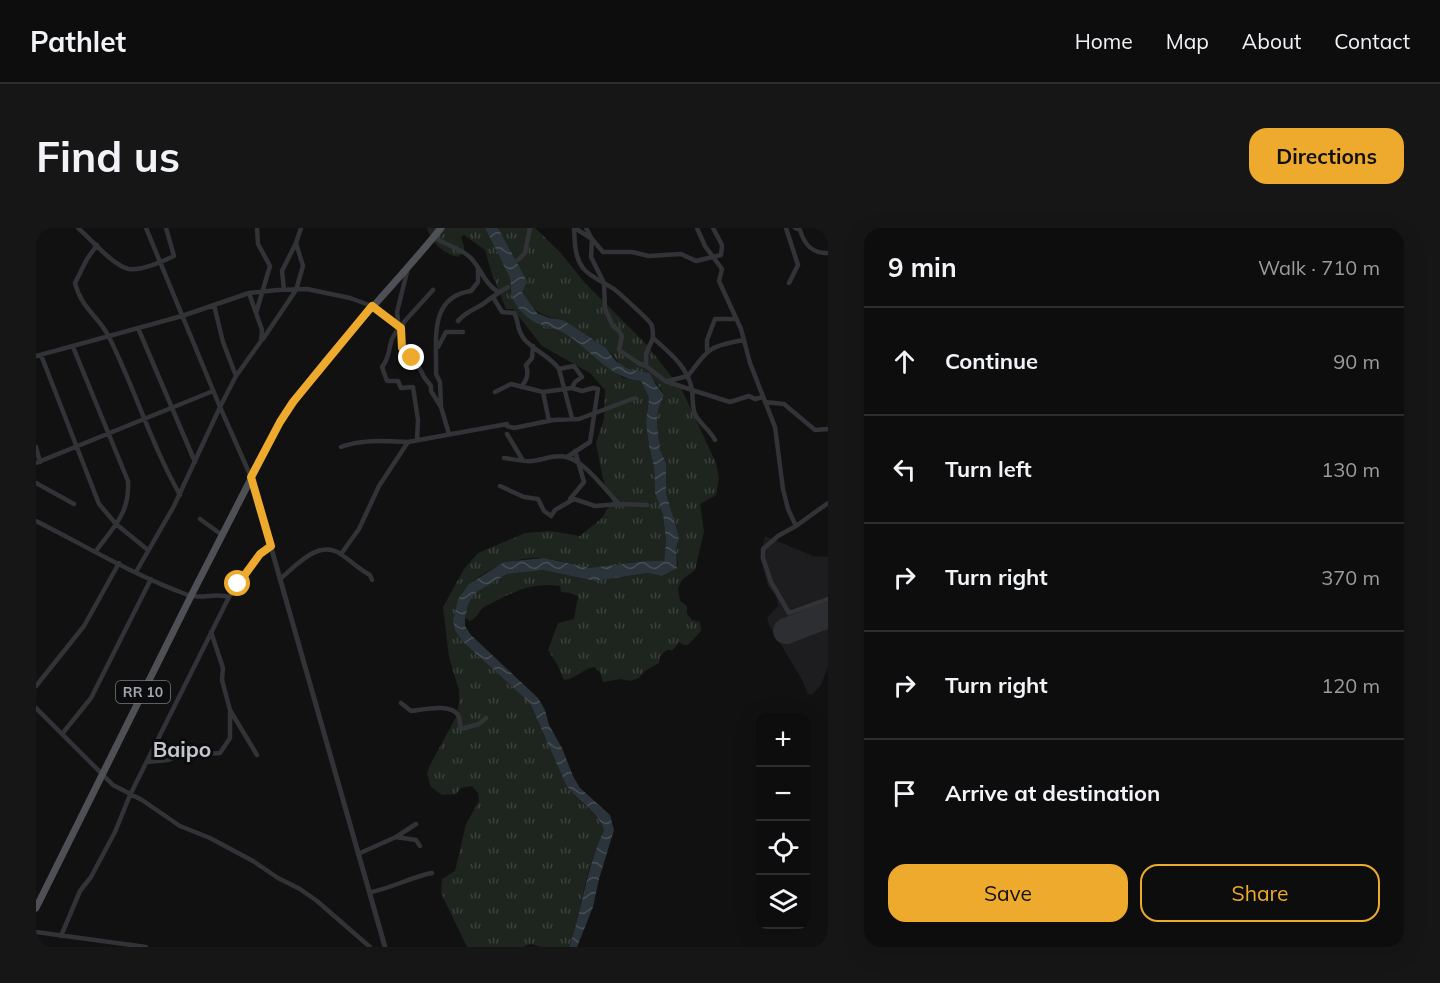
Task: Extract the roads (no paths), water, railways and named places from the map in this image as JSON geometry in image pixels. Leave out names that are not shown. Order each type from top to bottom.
[{"type":"main road","name":"RR 10","points":[[36,908],[280,422],[293,402],[372,306],[441,228]]},
{"type":"street","points":[[78,228],[119,264],[130,269],[160,263],[174,256],[166,228]]},
{"type":"street","points":[[146,228],[251,477],[385,947]]},
{"type":"street","points":[[256,313],[270,266],[258,244],[257,228]]},
{"type":"street","points":[[284,290],[282,271],[301,228]]},
{"type":"street","points":[[518,260],[525,254],[530,228]]},
{"type":"street","points":[[574,228],[592,239]]},
{"type":"street","points":[[574,228],[575,254],[582,266],[617,290],[652,324],[653,338],[646,354],[646,366]]},
{"type":"street","points":[[586,228],[603,252],[632,252],[649,256],[681,254],[696,261],[721,255],[722,245],[713,228]]},
{"type":"street","points":[[697,228],[722,269],[719,281],[736,319],[775,427],[788,509],[796,526]]},
{"type":"street","points":[[795,228],[800,230],[805,243],[814,251],[821,254],[828,253]]},
{"type":"street","points":[[788,230],[798,265],[789,283]]},
{"type":"street","points":[[434,237],[471,258],[493,289],[498,292]]},
{"type":"street","points":[[592,239],[591,257],[604,283],[605,309],[613,326],[620,331],[622,336],[618,350],[646,366],[665,381],[730,402],[749,396],[784,404],[815,430],[828,429]]},
{"type":"street","points":[[136,572],[180,495],[236,376],[296,290],[303,266],[296,243]]},
{"type":"street","points":[[97,245],[75,283],[79,298],[108,336],[143,420],[180,495]]},
{"type":"street","points":[[409,266],[397,312],[402,348],[420,369],[441,407],[449,434]]},
{"type":"street","points":[[441,407],[440,382],[436,374],[437,318],[445,305],[460,293],[471,291],[478,282],[478,269]]},
{"type":"street","points":[[458,321],[463,315],[508,287]]},
{"type":"street","points":[[148,550],[116,524],[99,504],[78,447],[38,356],[182,316],[249,293],[284,290],[307,290],[350,298],[372,306],[400,328]]},
{"type":"street","points":[[417,440],[418,420],[413,387],[401,388],[398,381],[387,381],[382,367],[389,353],[392,338],[433,290]]},
{"type":"street","points":[[249,293],[262,330],[261,341]]},
{"type":"street","points":[[493,297],[502,312],[514,313],[518,318],[517,327],[523,337],[560,369],[572,418]]},
{"type":"street","points":[[214,305],[223,342],[236,376]]},
{"type":"street","points":[[707,350],[707,340],[715,319],[736,319]]},
{"type":"street","points":[[138,328],[195,462]]},
{"type":"street","points":[[437,348],[446,332],[463,332]]},
{"type":"street","points":[[653,338],[682,366],[692,390],[693,410],[711,431],[715,440]]},
{"type":"street","points":[[665,381],[688,376],[707,350],[718,344],[744,340]]},
{"type":"street","points":[[521,387],[526,381],[528,371],[526,365],[532,358],[533,346]]},
{"type":"street","points":[[73,347],[128,481],[129,498],[125,510],[96,551]]},
{"type":"street","points":[[560,369],[574,366],[582,377],[575,382],[572,388]]},
{"type":"street","points":[[495,392],[511,384],[543,392],[572,388],[582,391],[598,389],[590,442],[567,457]]},
{"type":"street","points":[[36,447],[38,462],[213,391]]},
{"type":"street","points":[[543,392],[549,421]]},
{"type":"street","points":[[340,447],[381,441],[408,442],[507,425],[514,428],[549,421],[579,419],[635,398]]},
{"type":"street","points":[[507,434],[522,459]]},
{"type":"street","points":[[341,554],[359,529],[379,486],[408,442]]},
{"type":"street","points":[[566,503],[584,483],[575,451]]},
{"type":"street","points":[[504,458],[530,462],[557,456],[567,457],[578,463],[619,504]]},
{"type":"street","points":[[36,483],[74,504]]},
{"type":"street","points":[[500,486],[524,497],[538,499],[544,511],[551,516],[555,510],[574,499],[595,506],[647,505]]},
{"type":"street","points":[[828,503],[778,536],[763,549],[763,558],[771,582],[789,613],[828,598]]},
{"type":"street","points":[[200,519],[222,535]]},
{"type":"street","points":[[36,521],[136,572],[191,596],[207,597],[219,593],[229,597]]},
{"type":"street","points":[[61,936],[81,891],[87,885],[116,832],[130,795],[229,597],[260,554],[271,546]]},
{"type":"street","points":[[280,579],[316,550],[332,549],[370,575],[372,580]]},
{"type":"street","points":[[36,686],[84,626],[119,563]]},
{"type":"street","points":[[62,734],[91,698],[120,645],[151,579]]},
{"type":"street","points":[[147,762],[168,760],[178,756],[220,753],[230,738],[230,710],[222,680],[223,668],[211,632]]},
{"type":"street","points":[[401,703],[411,711],[431,707],[453,710],[458,714],[461,729],[479,724],[486,718]]},
{"type":"street","points":[[36,708],[113,785],[142,800],[180,826],[210,838],[254,861],[278,878],[300,889],[370,947]]},
{"type":"street","points":[[230,710],[257,755]]},
{"type":"street","points":[[358,854],[396,837],[416,824]]},
{"type":"street","points":[[396,837],[416,840],[420,846]]},
{"type":"street","points":[[371,892],[392,888],[412,878],[432,873]]},
{"type":"street","points":[[36,932],[146,947]]},
{"type":"water","points":[[485,228],[498,228],[525,277],[526,284],[522,292],[537,313],[562,320],[576,328],[606,348],[616,361],[628,369],[650,373],[664,395],[658,410],[657,424],[660,450],[666,463],[666,493],[679,537],[676,550],[677,568],[662,576],[648,573],[595,581],[543,570],[507,574],[475,593],[468,605],[465,618],[465,626],[471,635],[538,698],[580,788],[610,815],[614,830],[593,907],[577,947],[569,947],[593,858],[604,830],[597,817],[566,785],[530,703],[462,641],[455,630],[453,620],[458,599],[469,584],[504,562],[544,558],[590,568],[664,561],[666,541],[663,515],[655,493],[654,467],[646,423],[649,398],[641,381],[619,375],[564,333],[536,323],[524,314],[514,301],[509,276]]},
{"type":"district","name":"Baipo","points":[[182,749]]}]
